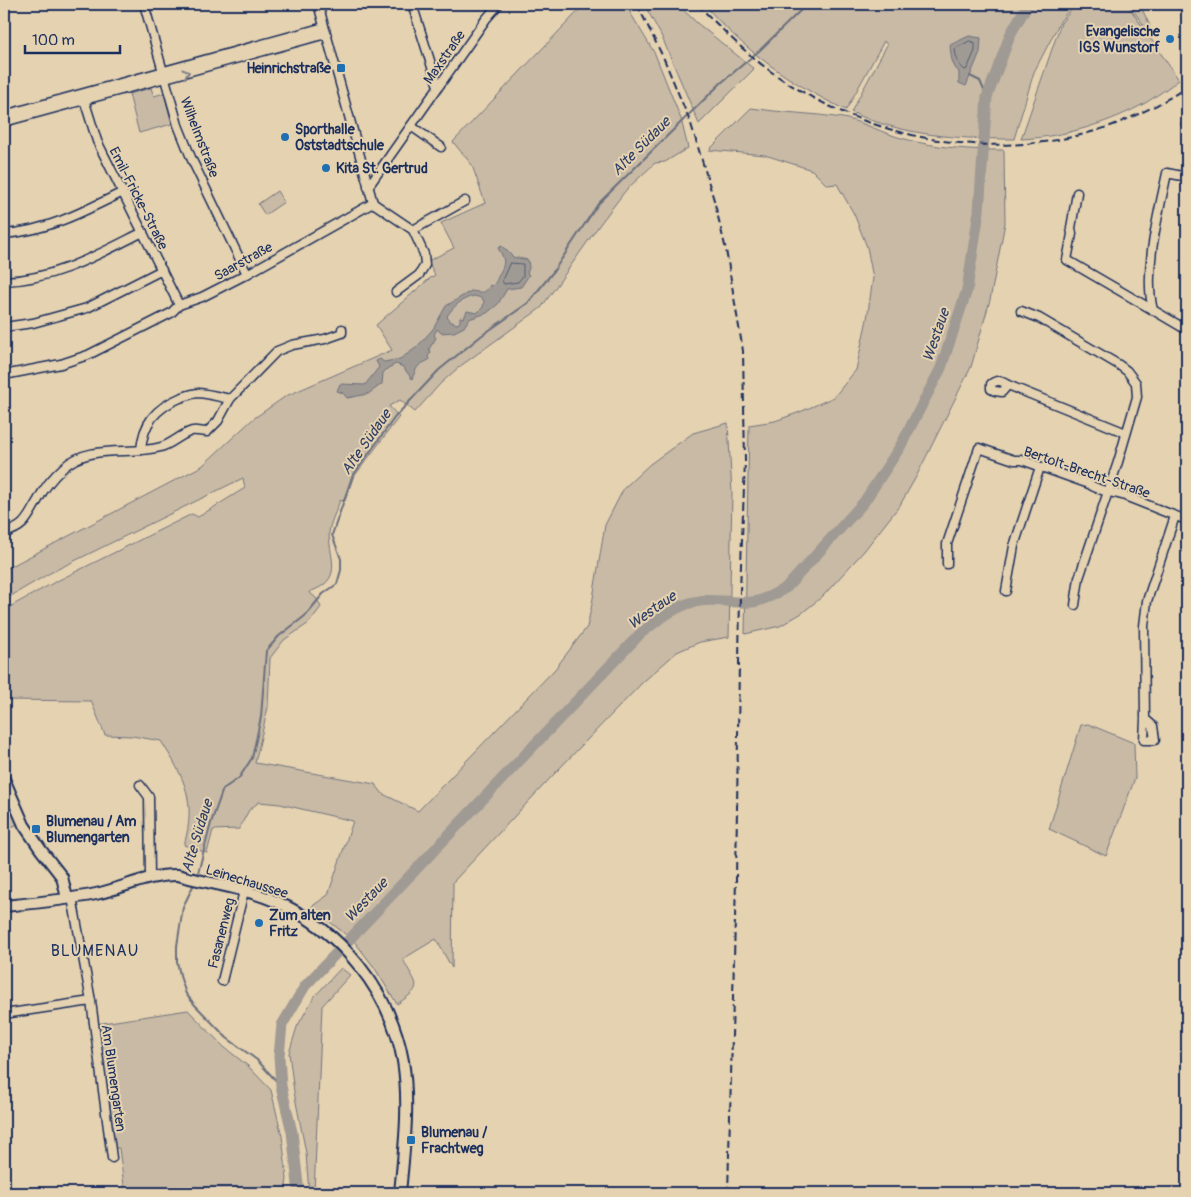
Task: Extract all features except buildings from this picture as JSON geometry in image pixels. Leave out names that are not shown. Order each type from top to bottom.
[{"type":"street","name":"Wilhelmstraße","points":[[144,4],[178,125],[192,160],[247,274]]},
{"type":"street","points":[[318,4],[373,203],[413,230],[424,254],[425,265],[419,275],[396,292]]},
{"type":"street","points":[[412,4],[438,86]]},
{"type":"street","name":"Maxstraße","points":[[368,188],[438,86],[499,4]]},
{"type":"street","points":[[4,122],[84,97],[325,30]]},
{"type":"street","points":[[4,115],[84,97]]},
{"type":"street","name":"Emil-Fricke-Straße","points":[[84,97],[96,141],[179,305]]},
{"type":"street","points":[[411,126],[441,147]]},
{"type":"street","points":[[1153,310],[1151,275],[1153,243],[1167,173],[1187,177]]},
{"type":"street","points":[[4,234],[41,228],[60,222],[123,192]]},
{"type":"street","points":[[1077,193],[1067,260],[1187,330]]},
{"type":"street","points":[[413,230],[465,201]]},
{"type":"street","name":"Saarstraße","points":[[4,375],[61,364],[88,355],[171,313],[179,305],[202,297],[247,274],[373,203]]},
{"type":"street","points":[[4,281],[44,275],[69,267],[143,232]]},
{"type":"street","points":[[4,327],[33,323],[87,308],[162,270]]},
{"type":"street","points":[[1021,311],[1039,318],[1127,371],[1136,383],[1137,397],[1078,578],[1075,604]]},
{"type":"street","points":[[4,534],[21,526],[27,520],[38,499],[66,465],[76,459],[97,452],[141,450],[163,446],[192,431],[207,432],[218,421],[230,399],[277,351],[307,341],[325,339],[342,332],[342,329]]},
{"type":"street","points":[[1008,385],[1126,433]]},
{"type":"street","points":[[141,450],[142,436],[149,422],[159,409],[171,401],[198,393],[230,399]]},
{"type":"street","name":"Bertolt-Brecht-Straße","points":[[948,564],[947,544],[979,448],[1014,460],[1022,460],[1089,484],[1094,488],[1122,495],[1187,520]]},
{"type":"street","points":[[1006,591],[1014,546],[1040,467]]},
{"type":"street","points":[[1145,719],[1144,626],[1146,601],[1175,516]]},
{"type":"street","points":[[4,780],[24,825],[62,876],[70,898]]},
{"type":"street","points":[[140,785],[149,797],[150,877]]},
{"type":"street","name":"Leinechaussee","points":[[4,906],[96,894],[150,877],[169,874],[244,891],[274,901],[291,908],[328,934],[358,964],[375,988],[389,1013],[403,1061],[406,1104],[400,1193]]},
{"type":"street","name":"Fasanenweg","points":[[222,981],[244,891]]},
{"type":"street","name":"Am Blumengarten","points":[[70,898],[91,1001],[112,1158]]},
{"type":"street","points":[[4,1014],[91,1001]]},
{"type":"shaded area","points":[[585,4],[625,4],[655,54],[681,119],[688,148],[665,162],[655,163],[626,190],[541,308],[459,367],[441,383],[415,412],[400,400],[389,406],[399,417],[353,478],[345,501],[340,500],[332,521],[329,530],[332,561],[331,575],[327,582],[309,592],[316,598],[321,607],[309,623],[284,640],[270,658],[268,707],[255,763],[375,784],[383,794],[418,811],[555,669],[587,627],[605,525],[624,488],[650,464],[693,433],[728,423],[732,493],[729,637],[700,642],[677,652],[643,682],[453,882],[452,968],[436,939],[403,959],[416,984],[412,993],[397,1004],[374,967],[354,941],[311,907],[328,895],[353,821],[280,804],[259,802],[249,810],[239,829],[213,830],[207,853],[184,845],[189,815],[186,790],[176,766],[161,741],[132,736],[105,735],[91,701],[6,700],[4,793],[4,610],[55,582],[192,514],[198,517],[245,488],[243,478],[50,573],[4,600],[4,570],[202,466],[253,419],[286,396],[392,350],[376,325],[435,275],[428,261],[454,248],[441,223],[485,203],[472,165],[453,142]]},
{"type":"shaded area","points":[[644,4],[677,4],[697,23],[754,69],[699,124],[661,35]]},
{"type":"shaded area","points":[[704,4],[1074,4],[1061,20],[1034,72],[1014,139],[951,137],[911,131],[871,120],[851,112],[887,45],[884,41],[846,110],[806,89],[769,64],[735,36]]},
{"type":"shaded area","points":[[1076,4],[1127,4],[1179,80],[1133,110],[1086,128],[1037,138],[1021,139],[1061,23]]},
{"type":"shaded area","points":[[1129,4],[1142,4],[1142,9],[1150,26],[1147,30]]},
{"type":"shaded area","points":[[151,88],[154,96],[164,93],[172,124],[139,133],[129,94]]},
{"type":"shaded area","points":[[751,108],[843,118],[859,122],[897,137],[929,145],[1004,150],[1005,223],[990,300],[971,367],[900,505],[864,551],[823,596],[802,613],[780,626],[745,634],[749,425],[775,421],[834,397],[856,370],[867,319],[873,278],[867,247],[854,214],[837,184],[827,185],[812,170],[765,155],[709,150]]},
{"type":"shaded area","points":[[277,191],[284,202],[265,215],[258,204]]},
{"type":"shaded area","points":[[1088,724],[1134,743],[1135,778],[1106,856],[1049,829],[1081,725]]},
{"type":"shaded area","points":[[4,793],[19,824],[8,828],[10,834],[4,836]]},
{"type":"shaded area","points":[[341,968],[350,975],[322,1006],[314,1193],[309,1193],[306,1153],[294,1092],[289,1053],[297,1027],[314,997]]},
{"type":"shaded area","points":[[188,1010],[224,1047],[248,1066],[271,1090],[282,1136],[287,1179],[285,1193],[125,1193],[119,1148],[113,1148],[96,1024]]},
{"type":"water","points":[[969,36],[981,38],[980,52],[966,86],[959,83],[959,72],[953,63],[950,45]]},
{"type":"water","points":[[502,246],[513,257],[528,260],[529,268],[527,273],[529,275],[521,287],[507,289],[498,304],[487,313],[469,319],[464,327],[454,332],[441,333],[437,329],[434,335],[436,338],[429,349],[431,352],[428,356],[429,360],[418,367],[412,379],[403,367],[396,364],[383,373],[382,384],[368,394],[347,398],[343,393],[337,391],[340,384],[365,385],[379,367],[376,361],[380,359],[384,362],[400,359],[416,348],[433,329],[446,306],[471,291],[484,292],[490,285],[494,285],[503,265],[503,259],[498,248]],"holes":[[[474,296],[482,298],[484,301],[483,307],[477,313],[467,311],[464,318],[460,317],[460,322],[457,324],[449,321],[447,316],[462,301]]]},
{"type":"waterway","name":"Alte Südaue","points":[[197,877],[211,823],[223,789],[239,778],[252,758],[261,717],[266,651],[279,636],[305,616],[323,594],[337,584],[341,570],[341,559],[332,535],[352,477],[395,417],[439,370],[481,336],[528,303],[553,272],[598,204],[721,83],[760,50],[807,4]]},
{"type":"waterway","name":"Westaue","points":[[299,1193],[292,1132],[281,1086],[279,1056],[282,1025],[305,986],[641,633],[669,613],[687,604],[711,600],[757,601],[787,587],[864,502],[900,447],[941,368],[967,290],[979,211],[987,97],[1011,33],[1028,4]]},
{"type":"waterway","points":[[970,76],[980,81],[987,97]]},
{"type":"waterway","name":"Alte Südaue","points":[[194,884],[183,907],[177,946],[177,962],[186,994],[227,1038],[257,1060],[281,1086]]},
{"type":"railway","points":[[637,4],[664,59],[691,124],[714,200],[726,250],[743,351],[745,461],[740,591],[736,880],[728,1193]]},
{"type":"railway","points":[[697,4],[753,57],[773,73],[811,96],[851,116],[893,130],[937,140],[982,144],[1026,144],[1070,137],[1123,121],[1151,108],[1187,87]]},
{"type":"place","name":"Evangelische IGS Wunstorf","points":[[1170,39]]},
{"type":"place","name":"Heinrichstraße","points":[[341,68]]},
{"type":"place","name":"Sporthalle Oststadtschule","points":[[285,137]]},
{"type":"place","name":"Kita St. Gertrud","points":[[326,168]]},
{"type":"place","name":"Blumenau / Am Blumengarten","points":[[36,829]]},
{"type":"place","name":"Zum alten Fritz","points":[[259,923]]},
{"type":"place","name":"Blumenau / Frachtweg","points":[[411,1140]]},
{"type":"district","name":"BLUMENAU","points":[[95,950]]}]
